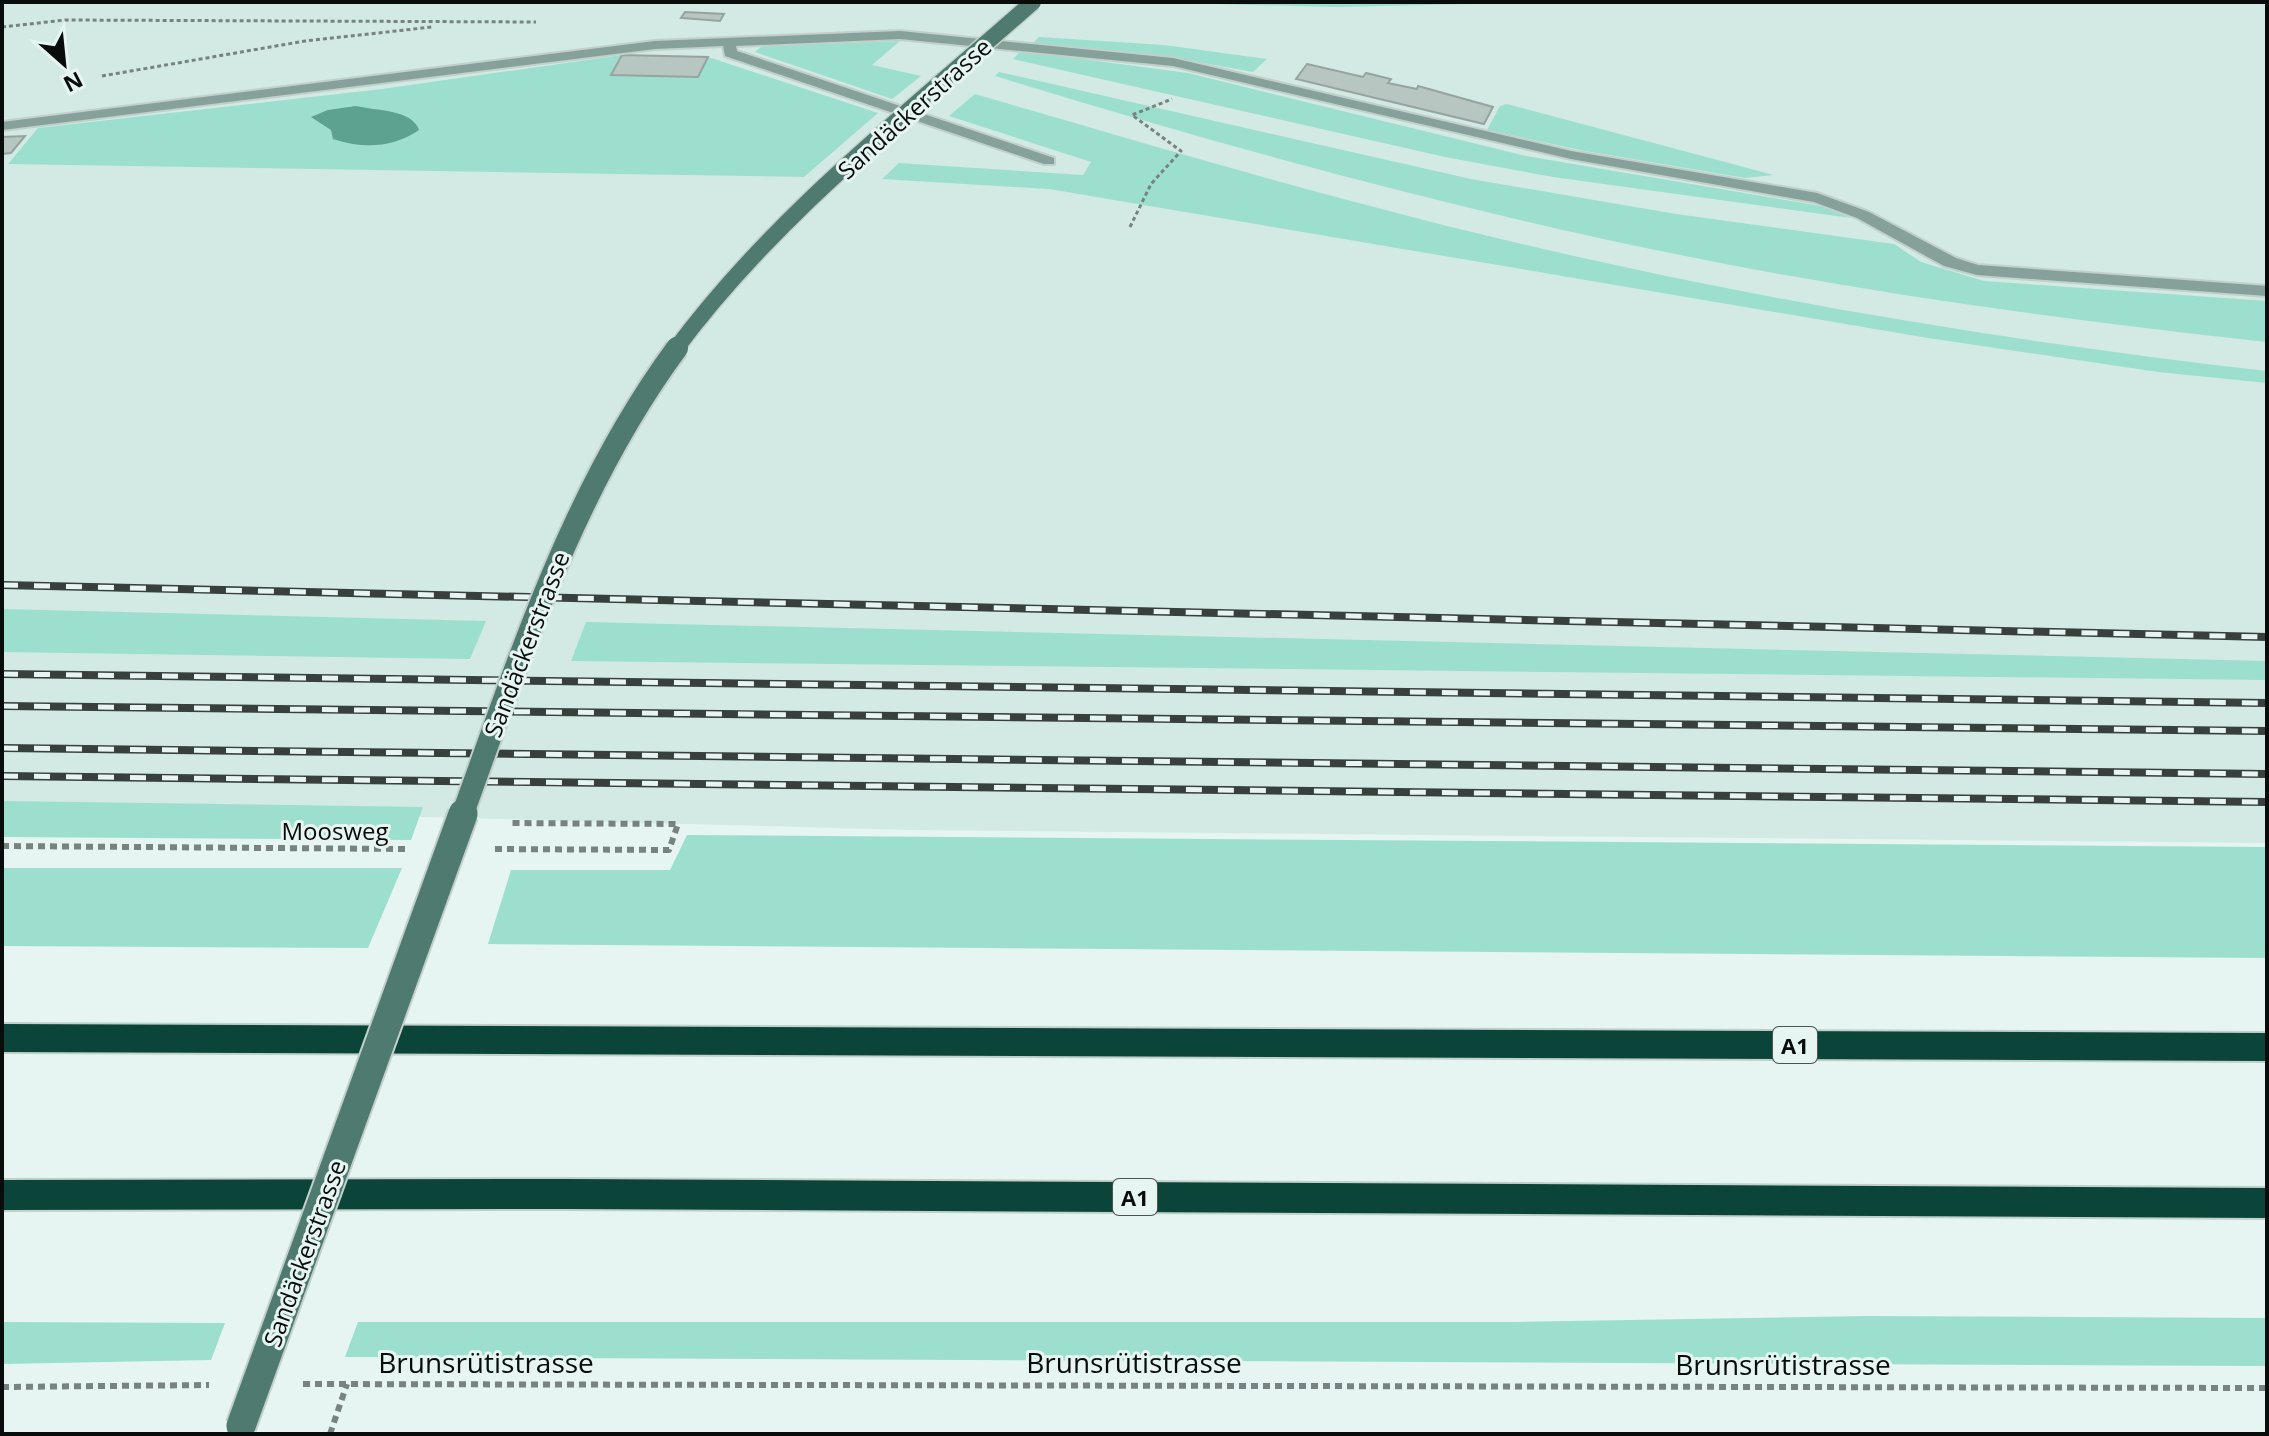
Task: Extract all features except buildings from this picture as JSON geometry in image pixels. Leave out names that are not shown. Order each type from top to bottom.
[{"type":"highway","name":"A1","points":[[2,1038],[2267,1047]]},
{"type":"highway","name":"A1","points":[[2,1195],[566,1194],[2267,1203]]},
{"type":"street","name":"Sandäckerstrasse","points":[[241,1426],[546,586],[600,468],[668,360],[757,254],[1033,2]]},
{"type":"lane","points":[[2,126],[640,47],[900,35],[1173,62],[1571,155],[1817,198],[1863,215],[1950,262],[1977,270],[2267,291]]},
{"type":"lane","points":[[729,41],[730,53],[1049,161]]},
{"type":"path","points":[[2,27],[65,20],[539,22]]},
{"type":"path","points":[[94,77],[305,41],[453,24]]},
{"type":"path","points":[[1130,227],[1151,184],[1181,151],[1132,115],[1183,95]]},
{"type":"path","points":[[478,849],[669,850],[678,824],[508,823]]},
{"type":"path","name":"Moosweg","points":[[2,846],[415,849]]},
{"type":"path","name":"Brunsrütistrasse","points":[[300,1384],[2267,1388]]},
{"type":"path","points":[[330,1434],[347,1384]]},
{"type":"path","points":[[2,1387],[222,1385]]},
{"type":"shaded area","points":[[2,2],[2267,2],[2267,843],[910,830],[316,814],[2,816]]},
{"type":"shaded area","points":[[1137,2],[1558,2],[1336,7]]},
{"type":"shaded area","points":[[1039,37],[1164,45],[1267,59],[1253,72],[1192,61],[1033,43]]},
{"type":"shaded area","points":[[900,41],[872,65],[921,76],[892,99],[755,52],[762,46]]},
{"type":"shaded area","points":[[1021,51],[1188,73],[1526,156],[1821,206],[1851,218],[1553,177],[1445,157],[1013,59]]},
{"type":"shaded area","points":[[622,55],[612,75],[698,77],[708,57],[878,113],[804,177],[8,164],[38,128],[382,89]]},
{"type":"shaded area","points":[[999,72],[1471,179],[1676,214],[1894,244],[1921,262],[1984,281],[2267,301],[2267,342],[1954,303],[1670,253],[1476,209],[1282,160],[995,76]]},
{"type":"shaded area","points":[[975,94],[1311,190],[1583,258],[1924,324],[2267,371],[2267,383],[2158,372],[1928,338],[1049,189],[882,179],[899,163],[1083,175],[1091,162],[949,116]]},
{"type":"shaded area","points":[[1507,104],[1774,175],[1745,178],[1585,151],[1487,130],[1500,106]]},
{"type":"shaded area","points":[[356,106],[401,114],[415,123],[419,130],[388,143],[356,144],[333,139],[331,130],[311,117],[328,110]]},
{"type":"shaded area","points":[[2,609],[486,621],[470,659],[2,652]]},
{"type":"shaded area","points":[[586,622],[2267,661],[2267,680],[571,661]]},
{"type":"shaded area","points":[[2,801],[423,807],[411,840],[2,837]]},
{"type":"shaded area","points":[[687,835],[2267,847],[2267,958],[488,944],[511,870],[670,870]]},
{"type":"shaded area","points":[[2,868],[402,868],[368,948],[2,946]]},
{"type":"shaded area","points":[[1867,1316],[2267,1318],[2267,1366],[345,1357],[358,1322],[1510,1322]]},
{"type":"shaded area","points":[[2,1322],[225,1323],[211,1360],[2,1364]]},
{"type":"railway","points":[[2,585],[2267,637]]},
{"type":"railway","points":[[2,674],[2267,703]]},
{"type":"railway","points":[[2,706],[2267,731]]},
{"type":"railway","points":[[2,748],[2267,774]]},
{"type":"railway","points":[[2,776],[2267,802]]}]
